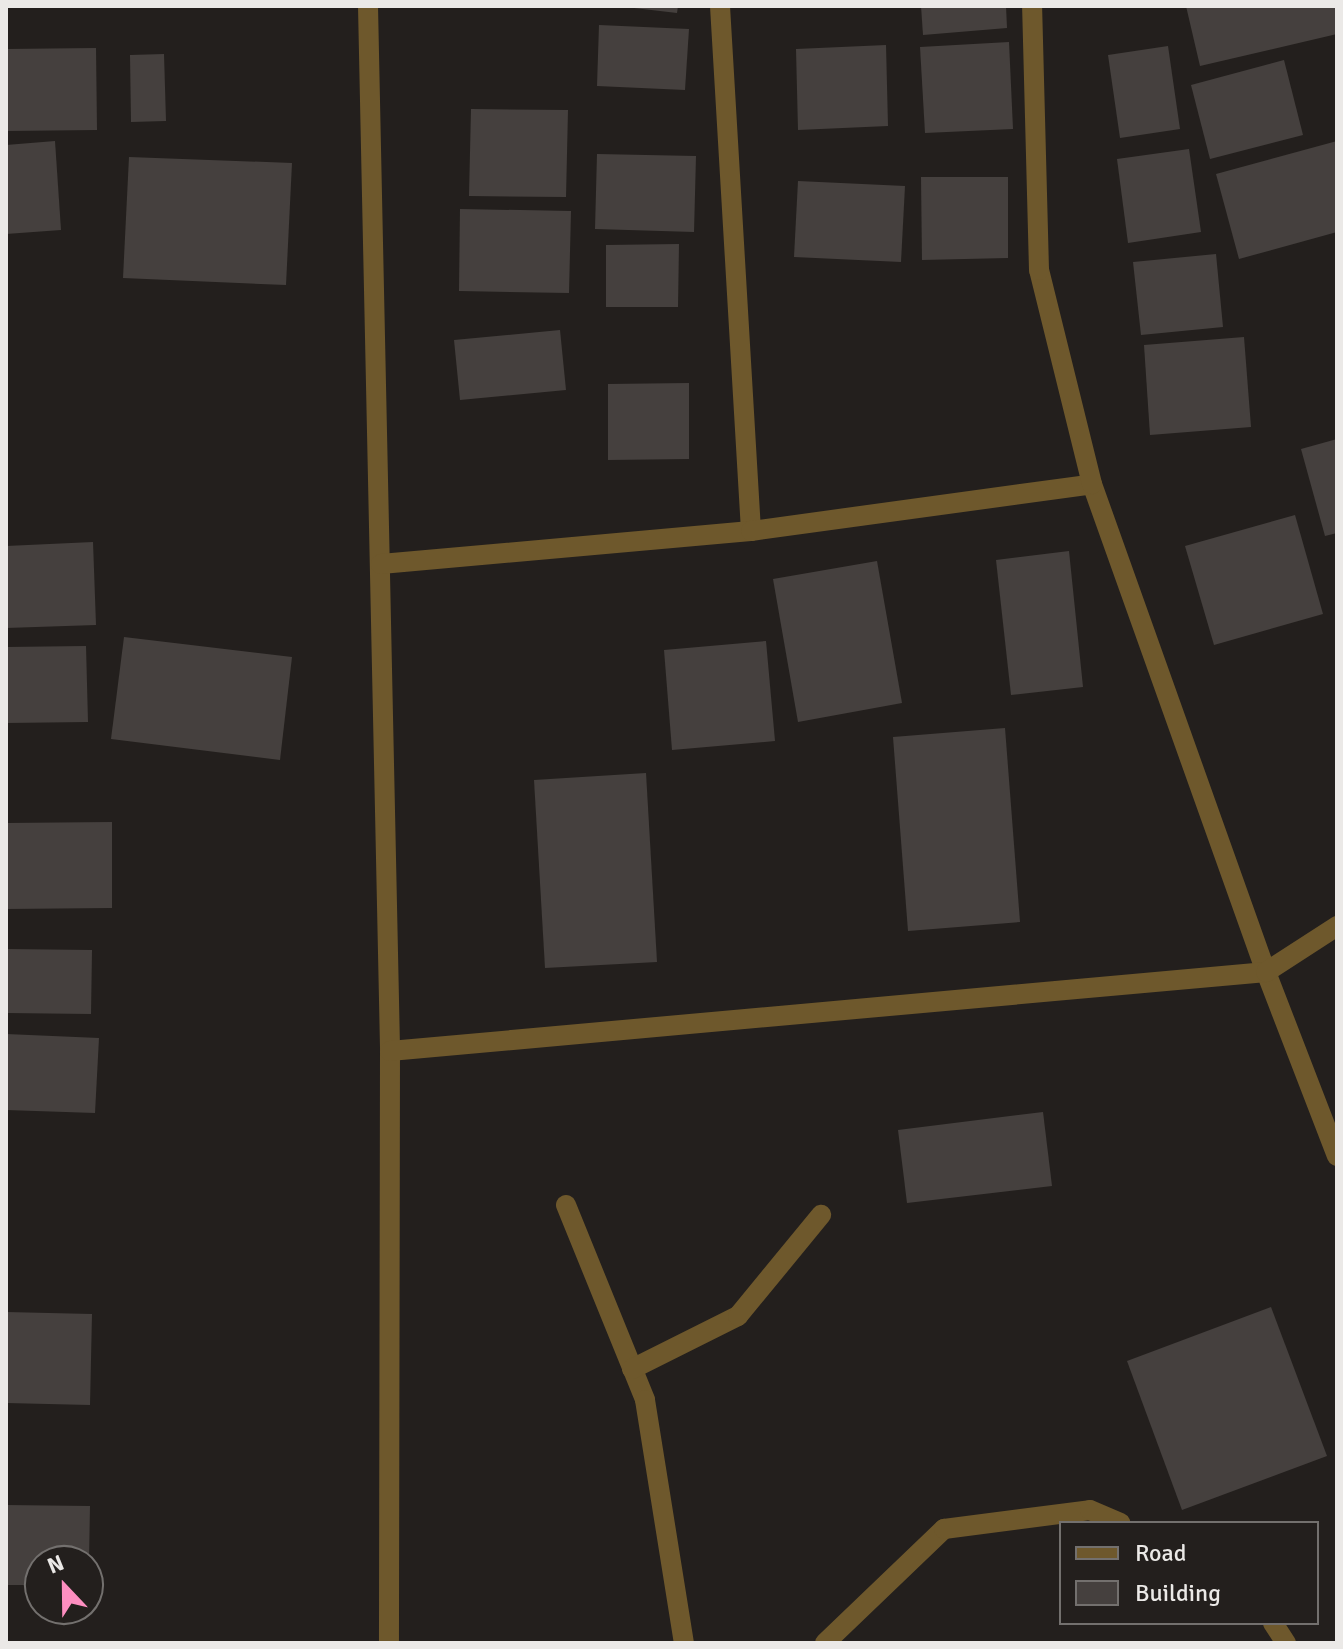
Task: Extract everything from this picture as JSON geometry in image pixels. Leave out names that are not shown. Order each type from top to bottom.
[{"type":"street","points":[[368,6],[390,1051],[389,1643]]},
{"type":"street","points":[[720,6],[751,531]]},
{"type":"street","points":[[1032,6],[1039,270],[1092,484],[1266,972],[1337,1156]]},
{"type":"street","points":[[381,564],[751,531],[1092,484]]},
{"type":"street","points":[[390,1051],[1266,972],[1337,926]]},
{"type":"street","points":[[566,1205],[645,1400],[684,1643]]},
{"type":"street","points":[[632,1369],[738,1316],[821,1215]]},
{"type":"street","points":[[825,1643],[944,1529],[1090,1510],[1115,1521]]},
{"type":"street","points":[[1274,1625],[1286,1643]]},
{"type":"building","points":[[617,6],[678,6],[677,13]]},
{"type":"building","points":[[921,6],[1006,6],[1007,28],[923,35]]},
{"type":"building","points":[[1186,6],[1337,6],[1337,34],[1200,66]]},
{"type":"building","points":[[599,25],[689,29],[685,90],[597,86]]},
{"type":"building","points":[[1009,42],[1013,129],[925,133],[920,47]]},
{"type":"building","points":[[886,45],[888,126],[798,130],[796,49]]},
{"type":"building","points":[[1168,46],[1180,129],[1120,138],[1108,55]]},
{"type":"building","points":[[96,48],[97,130],[6,131],[6,49]]},
{"type":"building","points":[[164,54],[166,121],[131,122],[130,55]]},
{"type":"building","points":[[1284,60],[1303,135],[1210,159],[1191,85]]},
{"type":"building","points":[[471,109],[568,110],[566,197],[469,196]]},
{"type":"building","points":[[55,141],[61,230],[6,234],[6,145]]},
{"type":"building","points":[[1337,141],[1337,232],[1239,259],[1216,174]]},
{"type":"building","points":[[1189,149],[1201,232],[1128,243],[1117,159]]},
{"type":"building","points":[[597,154],[696,156],[694,232],[595,229]]},
{"type":"building","points":[[129,157],[292,163],[286,285],[123,278]]},
{"type":"building","points":[[921,177],[1008,177],[1008,258],[922,260]]},
{"type":"building","points":[[798,181],[905,186],[901,262],[794,257]]},
{"type":"building","points":[[460,209],[571,211],[569,293],[459,291]]},
{"type":"building","points":[[679,244],[678,307],[606,307],[606,245]]},
{"type":"building","points":[[1216,254],[1223,327],[1141,335],[1133,262]]},
{"type":"building","points":[[560,330],[566,390],[460,400],[454,340]]},
{"type":"building","points":[[1244,337],[1251,427],[1150,435],[1144,345]]},
{"type":"building","points":[[689,383],[689,459],[608,460],[608,384]]},
{"type":"building","points":[[1337,439],[1337,533],[1325,536],[1301,449]]},
{"type":"building","points":[[1295,515],[1323,614],[1214,645],[1185,546]]},
{"type":"building","points":[[93,542],[96,625],[6,628],[6,546]]},
{"type":"building","points":[[1069,551],[1083,687],[1011,695],[996,560]]},
{"type":"building","points":[[877,561],[902,703],[798,722],[773,579]]},
{"type":"building","points":[[124,637],[292,657],[280,760],[111,739]]},
{"type":"building","points":[[766,641],[775,741],[672,750],[664,650]]},
{"type":"building","points":[[86,646],[88,722],[6,723],[6,647]]},
{"type":"building","points":[[1005,728],[1020,922],[908,931],[893,737]]},
{"type":"building","points":[[646,773],[657,962],[545,968],[534,780]]},
{"type":"building","points":[[112,822],[112,908],[6,909],[6,823]]},
{"type":"building","points":[[6,949],[92,950],[91,1014],[6,1013]]},
{"type":"building","points":[[6,1034],[99,1038],[95,1113],[6,1110]]},
{"type":"building","points":[[1043,1112],[1052,1186],[907,1203],[898,1130]]},
{"type":"building","points":[[1271,1307],[1327,1456],[1182,1510],[1127,1361]]},
{"type":"building","points":[[6,1312],[92,1314],[90,1405],[6,1403]]},
{"type":"building","points":[[6,1505],[90,1506],[89,1545],[24,1545],[24,1585],[6,1585]]}]
